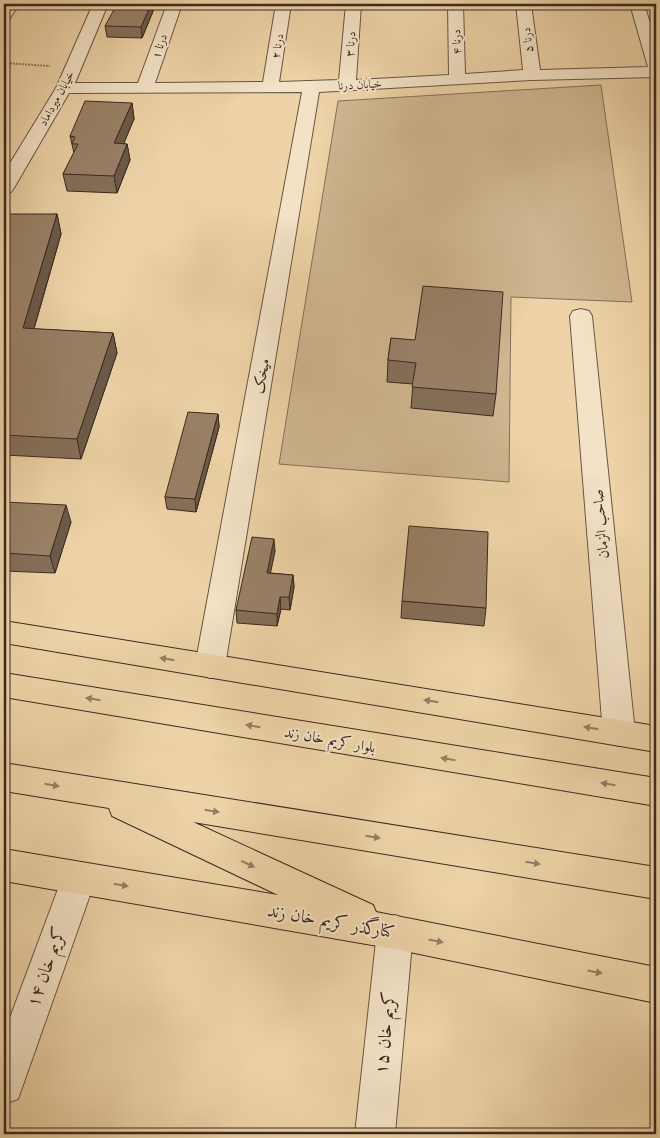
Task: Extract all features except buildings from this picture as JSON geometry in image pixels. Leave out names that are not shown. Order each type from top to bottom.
[{"type":"main road","points":[[4,632],[656,739]]},
{"type":"main road","name":"بلوار کریم خان زند","points":[[4,685],[656,792]]},
{"type":"main road","points":[[4,777],[656,883]]},
{"type":"main road","points":[[93,792],[395,932]]},
{"type":"main road","name":"کنارگذر کریم خان زند","points":[[4,865],[395,932],[656,985]]},
{"type":"street","points":[[4,17],[12,4]]},
{"type":"street","name":"خیابان میرداماد","points":[[4,188],[64,88],[100,4]]},
{"type":"street","name":"درنا ۱","points":[[145,88],[174,4]]},
{"type":"street","name":"درنا ۲","points":[[270,88],[284,4]]},
{"type":"street","name":"درنا ۳","points":[[347,85],[353,4]]},
{"type":"street","name":"درنا ۴","points":[[455,4],[457,80]]},
{"type":"street","name":"درنا ۵","points":[[523,4],[532,75]]},
{"type":"street","points":[[637,4],[656,67]]},
{"type":"street","name":"خیابان درنا","points":[[64,88],[311,87],[532,75],[656,72]]},
{"type":"street","name":"میخک","points":[[210,666],[311,87]]},
{"type":"street","name":"صاحب الزمان","points":[[581,316],[619,733]]},
{"type":"street","name":"کریم خان ۱۴","points":[[4,1085],[78,878]]},
{"type":"street","name":"کریم خان ۱۵","points":[[375,1134],[395,932]]},
{"type":"path","points":[[4,63],[73,68]]},
{"type":"shaded area","points":[[601,85],[632,302],[511,297],[509,482],[279,464],[338,101]]}]
